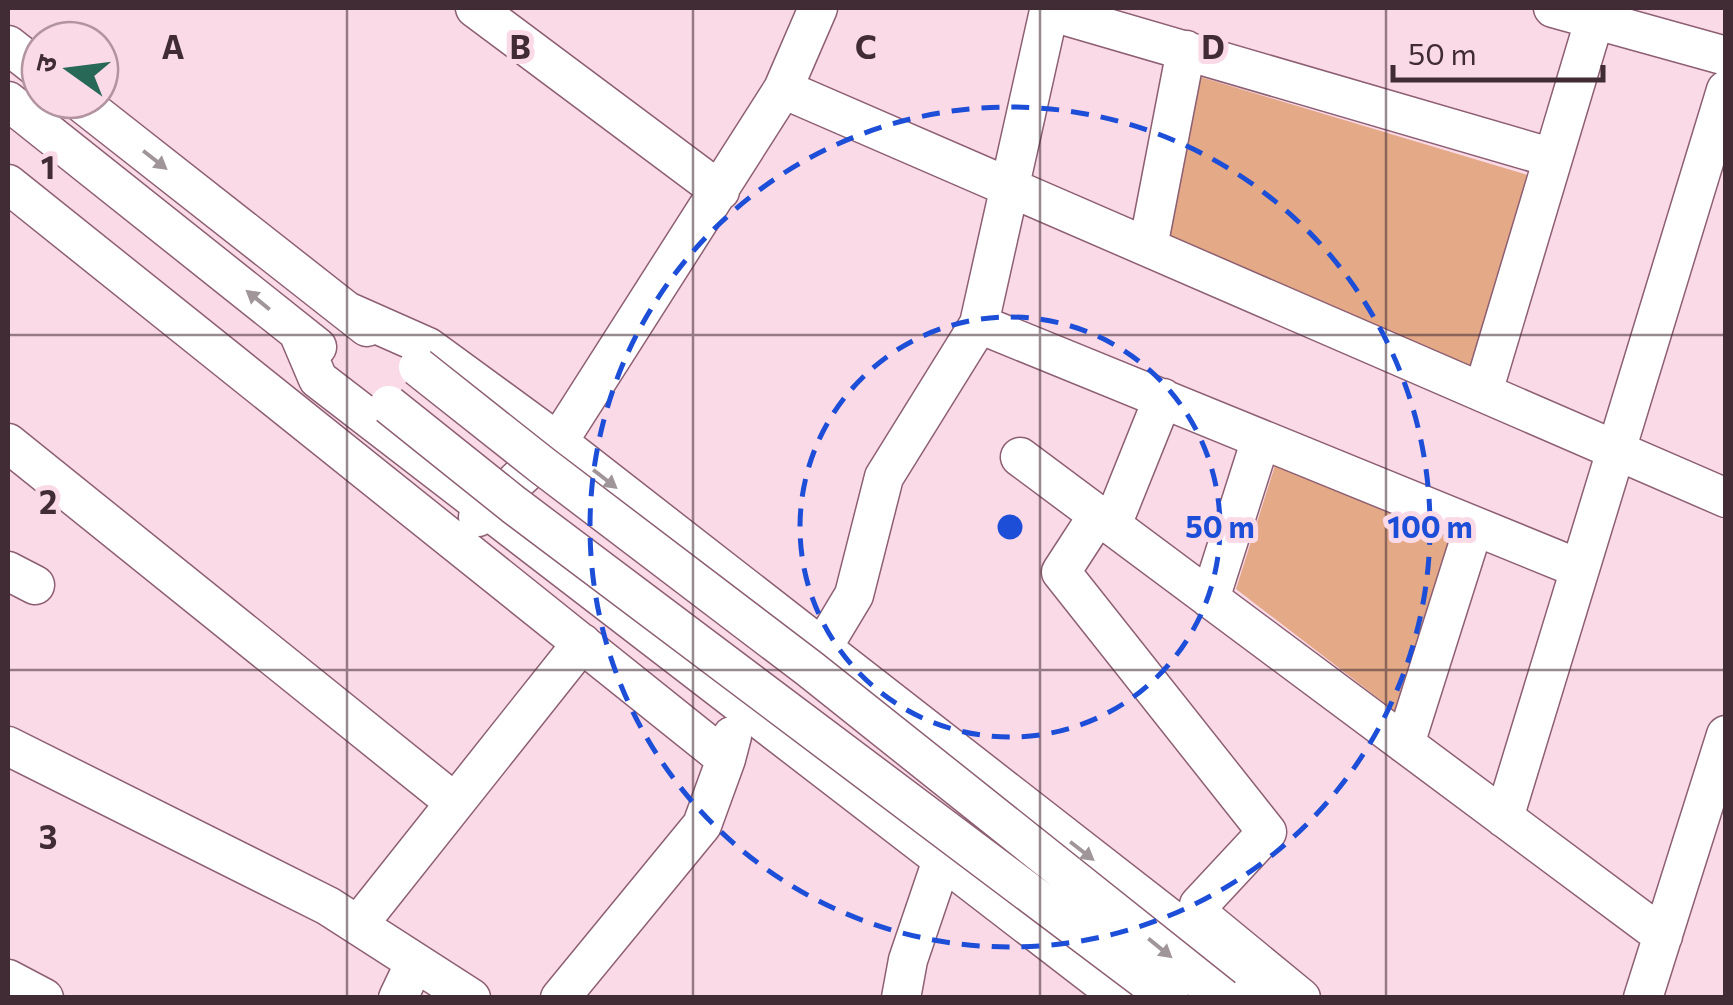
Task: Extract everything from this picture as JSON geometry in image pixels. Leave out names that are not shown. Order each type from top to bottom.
[{"type":"street","points":[[457,544],[486,507],[558,442],[783,89],[818,8]]},
{"type":"street","points":[[1553,8],[1596,13],[1726,56]]},
{"type":"street","points":[[821,650],[854,595],[884,478],[979,324],[1049,11],[1554,158]]},
{"type":"street","points":[[1483,392],[1596,13]]},
{"type":"street","points":[[494,14],[720,192]]},
{"type":"street","points":[[1148,247],[1186,50]]},
{"type":"street","points":[[783,89],[1726,498]]},
{"type":"street","points":[[1504,818],[1726,90]]},
{"type":"street","points":[[8,100],[514,505],[1169,998]]},
{"type":"street","points":[[104,120],[543,466],[810,669],[1222,998]]},
{"type":"street","points":[[8,184],[726,759]]},
{"type":"street","points":[[349,312],[428,346],[558,442],[1272,998]]},
{"type":"street","points":[[979,324],[1580,569]]},
{"type":"street","points":[[298,332],[318,380],[1122,998]]},
{"type":"street","points":[[1162,398],[1105,520],[1060,572],[1267,832],[1199,905],[1200,915],[1301,998]]},
{"type":"street","points":[[1210,598],[1262,439]]},
{"type":"street","points":[[8,443],[454,802]]},
{"type":"street","points":[[1020,457],[1663,936]]},
{"type":"street","points":[[1405,744],[1474,526]]},
{"type":"street","points":[[358,925],[582,643]]},
{"type":"street","points":[[560,998],[702,825],[726,759],[738,703]]},
{"type":"street","points":[[1643,998],[1726,735]]},
{"type":"street","points":[[8,746],[328,906],[471,998]]},
{"type":"street","points":[[901,998],[908,960],[942,860]]},
{"type":"street","points":[[1192,998],[1215,953]]},
{"type":"street","points":[[398,998],[415,962]]},
{"type":"street","points":[[8,979],[44,998]]},
{"type":"shaded area","points":[[1194,75],[1544,180],[1484,381],[1163,238]]},
{"type":"shaded area","points":[[1277,459],[1457,535],[1404,718],[1236,589]]}]
